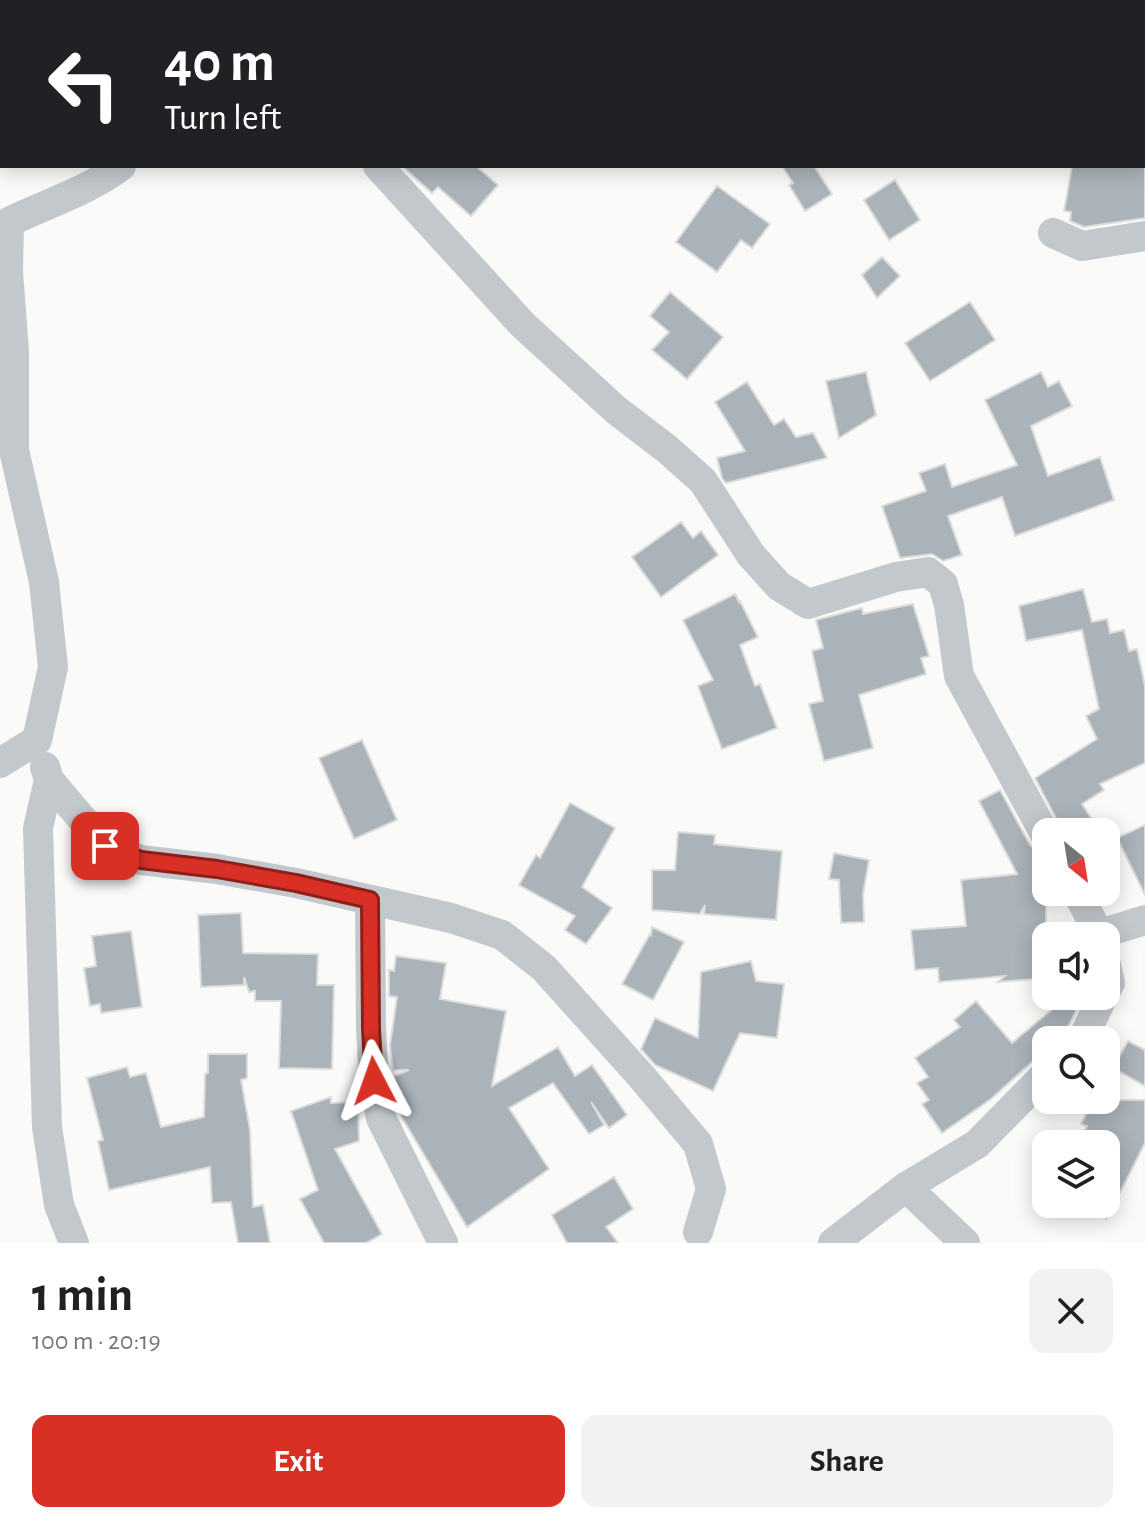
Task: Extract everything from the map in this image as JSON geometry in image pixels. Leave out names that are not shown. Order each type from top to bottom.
[{"type":"street","points":[[118,168],[101,181],[4,221],[14,351],[14,450],[44,582],[53,667],[37,740],[49,780],[105,846],[141,860],[296,883],[451,918],[502,935],[544,968],[698,1144],[711,1189],[699,1239]]},
{"type":"street","points":[[380,168],[523,325],[616,410],[703,481],[751,555],[779,586],[808,604],[896,577],[928,572],[943,584],[959,676],[1036,818]]},
{"type":"street","points":[[1053,233],[1082,246],[1145,236]]},
{"type":"street","points":[[0,763],[37,740]]},
{"type":"street","points":[[49,780],[38,828],[47,1127],[59,1205],[74,1243]]},
{"type":"street","points":[[370,900],[371,1029],[374,1081],[381,1118],[443,1243]]},
{"type":"street","points":[[1120,928],[1145,920]]},
{"type":"street","points":[[833,1243],[906,1187],[977,1144],[1032,1088]]},
{"type":"street","points":[[906,1187],[965,1243]]},
{"type":"building","points":[[404,168],[478,168],[498,185],[471,216],[438,187],[432,193]]},
{"type":"building","points":[[783,168],[815,168],[832,194],[805,211],[789,185],[793,183]]},
{"type":"building","points":[[1072,168],[1145,168],[1145,218],[1084,227],[1070,221],[1071,212],[1064,211]]},
{"type":"building","points":[[895,180],[920,220],[889,240],[864,200]]},
{"type":"building","points":[[717,186],[770,224],[752,248],[741,240],[717,272],[676,242]]},
{"type":"building","points":[[882,257],[900,276],[877,298],[862,275]]},
{"type":"building","points":[[670,292],[723,337],[687,379],[652,350],[669,332],[650,316]]},
{"type":"building","points":[[970,302],[995,340],[930,381],[905,343]]},
{"type":"building","points":[[866,372],[876,415],[839,438],[826,381]]},
{"type":"building","points":[[1041,372],[1048,387],[1059,381],[1072,406],[1031,426],[1048,476],[1100,457],[1114,500],[1015,536],[1002,497],[948,516],[962,555],[943,561],[932,554],[900,558],[882,506],[926,491],[919,473],[945,464],[952,487],[1017,465],[985,400]]},
{"type":"building","points":[[747,382],[774,425],[784,419],[796,437],[813,433],[827,458],[726,483],[717,458],[745,451],[715,402]]},
{"type":"building","points":[[681,522],[693,538],[701,531],[718,555],[661,597],[632,557]]},
{"type":"building","points":[[1083,589],[1092,622],[1107,619],[1110,633],[1124,630],[1129,651],[1137,649],[1145,686],[1145,763],[1100,784],[1104,790],[1082,804],[1091,818],[1056,818],[1035,778],[1097,739],[1086,716],[1099,709],[1082,630],[1026,641],[1019,606]]},
{"type":"building","points":[[735,594],[758,637],[740,645],[755,686],[760,684],[777,728],[722,749],[698,686],[713,680],[683,620]]},
{"type":"building","points":[[913,604],[929,656],[921,658],[926,674],[859,695],[873,748],[824,761],[809,704],[823,701],[812,651],[823,648],[816,620],[862,608],[863,614]]},
{"type":"building","points":[[362,740],[397,820],[354,839],[319,758]]},
{"type":"building","points":[[1000,790],[1032,847],[1032,906],[1046,906],[1046,922],[1032,922],[1032,979],[998,982],[1005,976],[939,982],[938,968],[915,970],[911,930],[966,926],[961,880],[1017,874],[979,801]]},
{"type":"building","points":[[570,803],[615,828],[582,887],[612,908],[586,944],[565,930],[575,916],[519,885],[536,855],[540,858]]},
{"type":"building","points":[[1145,825],[1145,895],[1120,844],[1120,837]]},
{"type":"building","points":[[678,832],[715,835],[714,844],[782,851],[776,920],[704,914],[705,905],[700,914],[652,910],[652,870],[675,870]]},
{"type":"building","points":[[834,853],[869,860],[863,894],[864,922],[841,923],[839,880],[829,879]]},
{"type":"building","points":[[241,913],[243,953],[318,954],[317,985],[334,985],[332,1069],[279,1068],[281,1001],[255,1001],[255,991],[249,992],[244,977],[244,985],[201,987],[198,915]]},
{"type":"building","points":[[652,927],[684,942],[653,1000],[622,984],[651,935]]},
{"type":"building","points":[[131,931],[142,1007],[101,1013],[100,1004],[90,1006],[84,968],[96,966],[92,936]]},
{"type":"building","points":[[396,956],[446,963],[440,999],[506,1011],[492,1086],[558,1047],[575,1076],[592,1065],[627,1115],[609,1128],[591,1102],[604,1125],[589,1134],[553,1083],[509,1108],[549,1169],[467,1227],[401,1116],[394,1076],[409,1070],[393,1070],[391,1056],[397,997],[389,996],[389,970],[394,971]]},
{"type":"building","points":[[751,961],[756,981],[784,984],[777,1038],[740,1033],[713,1091],[655,1065],[641,1049],[655,1018],[698,1038],[701,972]]},
{"type":"building","points":[[976,1001],[1012,1043],[1032,1026],[1032,1062],[991,1099],[942,1133],[922,1104],[929,1100],[917,1083],[928,1077],[915,1058],[960,1027],[954,1020]]},
{"type":"building","points":[[1051,1010],[1076,1010],[1068,1026],[1032,1026]]},
{"type":"building","points":[[1128,1041],[1145,1050],[1145,1086],[1120,1072],[1120,1055]]},
{"type":"building","points":[[208,1054],[247,1054],[247,1078],[241,1080],[250,1130],[253,1207],[263,1205],[270,1243],[238,1243],[231,1202],[212,1203],[210,1167],[109,1190],[98,1141],[103,1140],[87,1078],[127,1067],[130,1077],[146,1073],[161,1127],[204,1117]]},
{"type":"building","points":[[331,1097],[331,1103],[358,1102],[359,1141],[335,1149],[382,1234],[366,1243],[324,1243],[300,1199],[318,1190],[291,1111]]},
{"type":"building","points":[[1120,1100],[1145,1100],[1145,1143],[1120,1192],[1120,1130],[1085,1130],[1087,1126],[1081,1124],[1086,1114],[1120,1114]]},
{"type":"building","points":[[614,1177],[633,1209],[606,1227],[618,1243],[567,1243],[552,1215]]},
{"type":"route","points":[[105,846],[141,860],[217,869],[370,900],[374,1081]]}]
